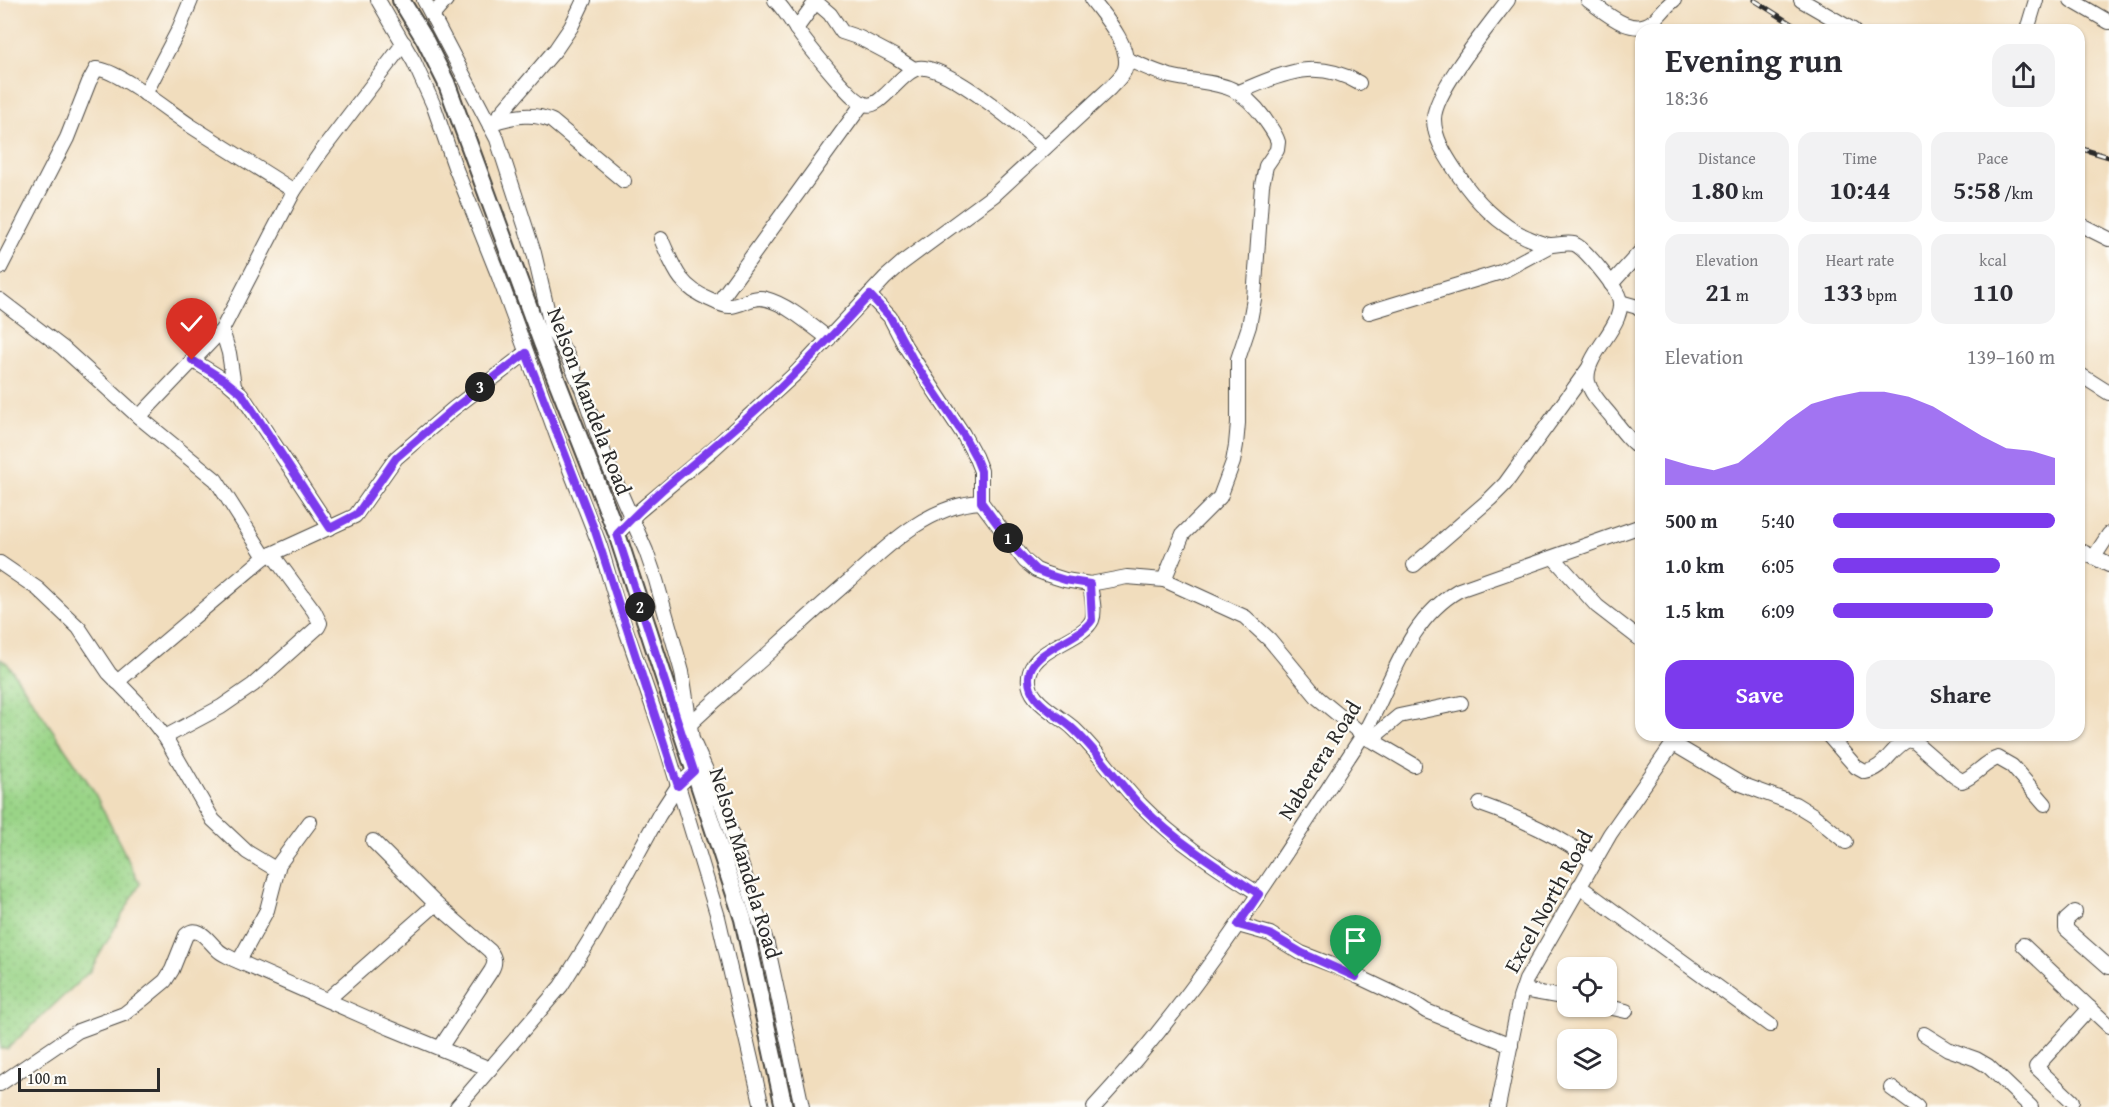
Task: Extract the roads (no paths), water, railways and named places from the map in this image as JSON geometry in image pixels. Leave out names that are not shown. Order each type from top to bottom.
[{"type":"main road","name":"Nelson Mandela Road","points":[[401,0],[424,38],[446,82],[538,333],[617,534],[743,919],[784,1107]]},
{"type":"street","points":[[145,94],[191,0]]},
{"type":"street","points":[[378,0],[422,76],[597,539],[678,786],[718,917],[762,1107]]},
{"type":"street","points":[[424,0],[493,124],[534,253],[552,330],[566,353],[582,388],[607,462],[632,518],[666,610],[682,672],[689,725],[695,746],[723,808],[764,934],[802,1107]]},
{"type":"street","points":[[432,15],[446,0]]},
{"type":"street","points":[[493,124],[556,49],[571,27],[584,0]]},
{"type":"street","points":[[775,0],[835,77],[849,93],[862,103],[869,105],[876,103],[902,77],[914,69],[929,69],[999,109],[1045,148]]},
{"type":"street","points":[[617,534],[632,518],[758,409],[902,263],[994,195],[1110,88],[1126,68],[1126,60],[1119,37],[1092,0]]},
{"type":"street","points":[[1508,0],[1442,93],[1434,112],[1436,132],[1449,161],[1477,200],[1516,232],[1551,245]]},
{"type":"street","points":[[1588,0],[1626,25],[1635,27]]},
{"type":"street","points":[[1645,24],[1653,21],[1674,0]]},
{"type":"street","points":[[1801,0],[1843,24]]},
{"type":"street","points":[[2029,24],[2036,0]]},
{"type":"street","points":[[2071,0],[2109,22]]},
{"type":"street","points":[[796,29],[817,1],[830,14],[841,31],[860,38],[914,69]]},
{"type":"street","points":[[139,417],[222,330],[294,191],[404,43]]},
{"type":"street","points":[[1126,60],[1167,75],[1216,84],[1239,92],[1261,115],[1277,138],[1278,146],[1266,166],[1262,184],[1255,289],[1249,326],[1238,359],[1236,445],[1222,493],[1183,534],[1164,580]]},
{"type":"street","points":[[0,268],[67,138],[96,69],[102,69],[145,94],[294,191]]},
{"type":"street","points":[[1239,92],[1304,69],[1334,71],[1359,83]]},
{"type":"street","points":[[718,303],[862,103]]},
{"type":"street","points":[[493,124],[526,115],[552,121],[624,181]]},
{"type":"street","points":[[2085,227],[2109,239]]},
{"type":"street","points":[[661,239],[686,286],[718,303],[733,306],[754,298],[766,298],[829,339]]},
{"type":"street","points":[[1369,312],[1501,272],[1551,245],[1566,243],[1579,246],[1611,284],[1620,302],[1615,320],[1589,367],[1505,484],[1414,565]]},
{"type":"street","points":[[1611,284],[1635,258]]},
{"type":"street","points":[[870,295],[890,317],[910,354],[975,456],[981,471],[981,502],[1018,552],[1036,570],[1065,580],[1090,584],[1127,577],[1164,580],[1245,617],[1270,640],[1318,698],[1367,737],[1414,765]]},
{"type":"street","points":[[0,300],[63,348],[139,417],[220,483],[269,556],[314,611],[320,623],[253,685],[221,707],[165,737]]},
{"type":"street","points":[[1620,302],[1635,306]]},
{"type":"street","points":[[222,330],[234,386]]},
{"type":"street","points":[[117,682],[269,556],[357,514],[396,458],[453,409],[526,353]]},
{"type":"street","points":[[192,360],[234,386],[248,402],[330,528]]},
{"type":"street","points":[[1589,367],[1587,379],[1592,391],[1635,444]]},
{"type":"street","points":[[2085,378],[2109,393]]},
{"type":"street","points":[[689,725],[886,547],[909,530],[949,508],[964,503],[981,502]]},
{"type":"street","name":"Naberera Road","points":[[1095,1107],[1186,998],[1367,737],[1400,657],[1415,630],[1444,599],[1483,581],[1635,528]]},
{"type":"street","points":[[2094,557],[2109,534]]},
{"type":"street","points":[[2085,553],[2109,565]]},
{"type":"street","points":[[1554,558],[1597,606],[1635,635]]},
{"type":"street","points":[[0,563],[38,589],[69,617],[86,637],[103,665],[139,704],[165,737],[213,820],[247,852],[277,870]]},
{"type":"street","points":[[1090,584],[1092,620],[1088,626],[1051,649],[1035,664],[1029,675],[1031,689],[1041,704],[1071,727],[1153,818],[1195,852],[1259,894]]},
{"type":"street","points":[[1367,737],[1399,716],[1461,703]]},
{"type":"street","name":"Excel North Road","points":[[1498,1107],[1522,990],[1536,958],[1593,862],[1675,741]]},
{"type":"street","points":[[1679,741],[1742,784],[1796,804],[1846,842]]},
{"type":"street","points":[[1833,741],[1856,767],[1865,772],[1877,769],[1901,742],[1905,741]]},
{"type":"street","points":[[1912,741],[1962,781],[1998,758],[2012,766],[2045,804]]},
{"type":"street","points":[[457,1107],[561,986],[596,930],[651,828],[678,786],[694,771]]},
{"type":"street","points":[[1480,804],[1499,810],[1537,829],[1579,851],[1593,862]]},
{"type":"street","points":[[239,961],[267,910],[282,859],[310,822]]},
{"type":"street","points":[[373,841],[436,904],[490,951],[495,963],[440,1048]]},
{"type":"street","points":[[1579,886],[1770,1026]]},
{"type":"street","points":[[327,1000],[436,904]]},
{"type":"street","points":[[2075,912],[2066,920],[2066,929],[2109,968]]},
{"type":"street","points":[[1238,925],[1270,934],[1302,953],[1340,968],[1426,1011],[1511,1045]]},
{"type":"street","points":[[0,1084],[78,1031],[124,1014],[154,990],[165,981],[172,970],[182,942],[190,932],[201,933],[216,949],[239,961],[490,1069]]},
{"type":"street","points":[[2024,945],[2109,1026]]},
{"type":"street","points":[[1522,990],[1557,996]]},
{"type":"street","points":[[2072,1101],[2036,1067],[2090,1008]]},
{"type":"street","points":[[1617,1009],[1626,1011]]},
{"type":"street","points":[[1923,1035],[1948,1049],[1981,1061],[2005,1080],[2031,1107]]},
{"type":"street","points":[[1891,1088],[1917,1107]]},
{"type":"railway","points":[[1754,0],[1792,24]]},
{"type":"railway","points":[[2085,150],[2109,157]]}]
